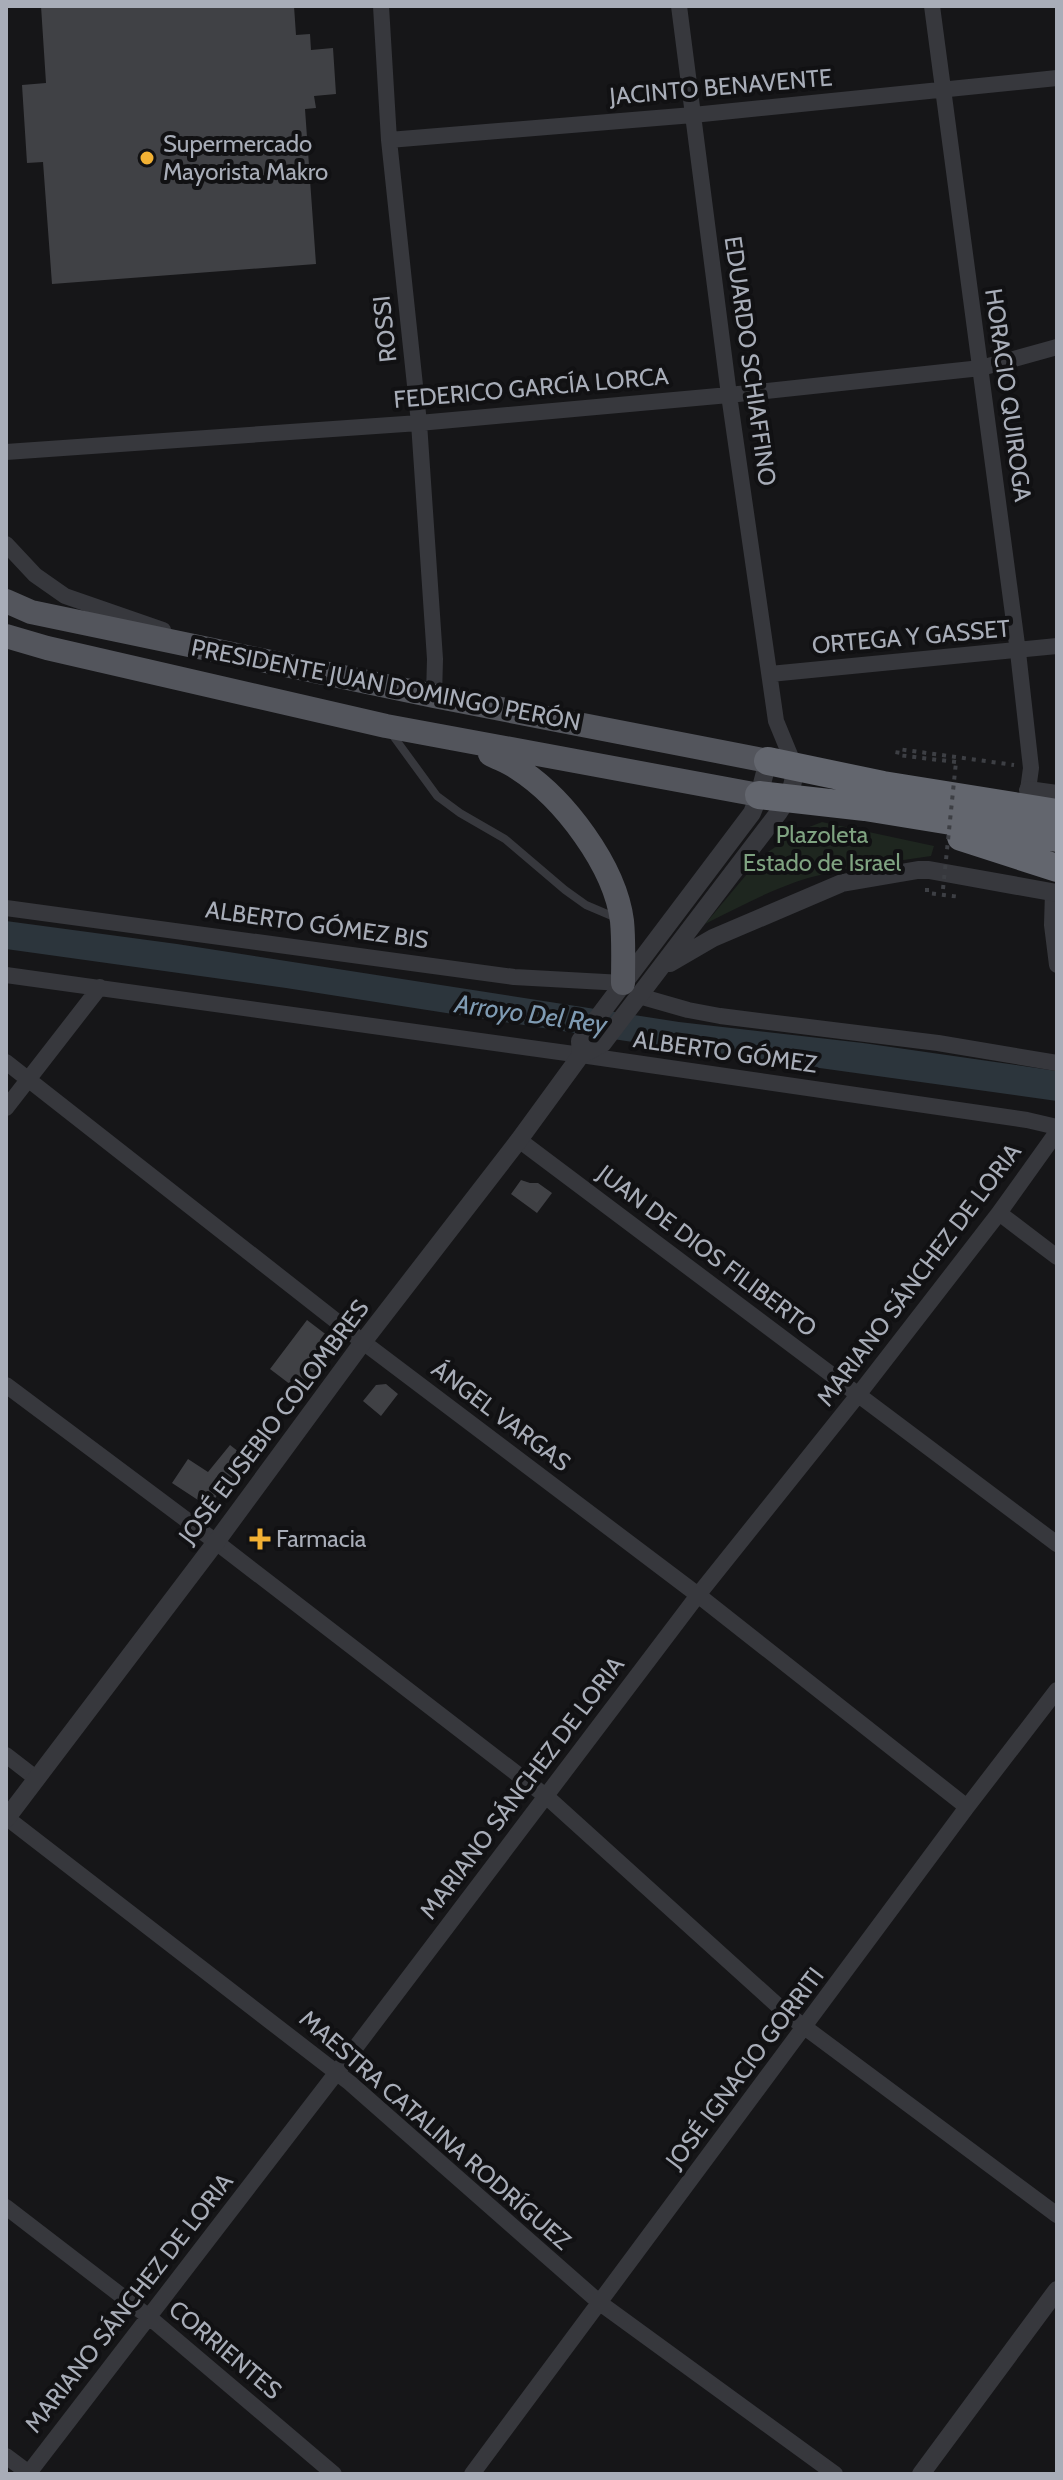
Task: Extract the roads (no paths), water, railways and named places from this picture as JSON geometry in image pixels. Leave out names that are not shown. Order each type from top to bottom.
[{"type":"highway","points":[[781,764],[883,785],[1057,813]]},
{"type":"highway","points":[[883,785],[927,777],[1029,779]]},
{"type":"highway","points":[[759,795],[865,807],[1057,838]]},
{"type":"highway","points":[[865,807],[1056,884]]},
{"type":"main road","name":"PRESIDENTE JUAN DOMINGO PERÓN","points":[[6,601],[31,612],[229,654],[781,764]]},
{"type":"main road","name":"PRESIDENTE JUAN DOMINGO PERÓN","points":[[6,636],[386,726],[759,795]]},
{"type":"main road","points":[[466,742],[517,767],[563,810],[587,838],[609,875],[622,921],[625,997]]},
{"type":"street","name":"ROSSI","points":[[381,6],[389,140],[419,423],[435,659],[434,696]]},
{"type":"street","name":"EDUARDO SCHIAFFINO","points":[[679,6],[781,764]]},
{"type":"street","name":"HORACIO QUIROGA","points":[[932,6],[1018,652],[1029,779]]},
{"type":"street","name":"JACINTO BENAVENTE","points":[[389,140],[693,115],[1057,78]]},
{"type":"street","name":"FEDERICO GARCÍA LORCA","points":[[6,452],[419,423],[729,395],[981,368],[1057,347]]},
{"type":"street","points":[[6,544],[35,575],[65,596],[229,654]]},
{"type":"street","name":"ORTEGA Y GASSET","points":[[770,674],[1057,646]]},
{"type":"street","name":"EDUARDO SCHIAFFINO","points":[[776,721],[781,764]]},
{"type":"street","name":"JOSÉ EUSEBIO COLOMBRES","points":[[6,1819],[363,1342],[519,1140],[580,1048],[625,997],[743,826],[759,795],[781,764],[794,781],[789,797],[660,969],[625,997],[603,1043],[580,1048]]},
{"type":"street","points":[[1029,779],[1057,794]]},
{"type":"street","points":[[660,969],[713,938],[842,883],[918,870],[1056,884],[1052,925],[1057,965]]},
{"type":"street","name":"ALBERTO GÓMEZ BIS","points":[[6,908],[514,977],[720,1016],[938,1043],[1057,1063]]},
{"type":"street","name":"ALBERTO GÓMEZ","points":[[6,975],[580,1048],[1012,1118],[1057,1130]]},
{"type":"street","points":[[6,1108],[100,987]]},
{"type":"street","name":"ÁNGEL VARGAS","points":[[6,1062],[363,1342],[698,1595],[967,1807]]},
{"type":"street","name":"MARIANO SÁNCHEZ DE LORIA","points":[[29,2474],[698,1595],[999,1213],[1057,1130]]},
{"type":"street","name":"JUAN DE DIOS FILIBERTO","points":[[519,1140],[1057,1544]]},
{"type":"street","points":[[999,1213],[1057,1257]]},
{"type":"street","points":[[6,1385],[547,1797],[805,2028],[1057,2215]]},
{"type":"street","name":"JOSÉ IGNACIO GORRITI","points":[[472,2474],[1057,1690]]},
{"type":"street","points":[[6,1755],[37,1779]]},
{"type":"street","name":"MAESTRA CATALINA RODRÍGUEZ","points":[[6,1819],[337,2072],[600,2303],[835,2474]]},
{"type":"street","name":"CORRIENTES","points":[[6,2207],[149,2317],[334,2474]]},
{"type":"street","points":[[921,2474],[1057,2290]]},
{"type":"street","points":[[6,2456],[29,2474]]},
{"type":"lane","points":[[386,726],[437,796],[505,839],[586,905],[622,921]]},
{"type":"water","name":"Arroyo Del Rey","points":[[6,921],[177,944],[679,1022],[863,1043],[1057,1071],[1057,1101],[6,949]]},
{"type":"place","name":"Supermercado Mayorista Makro","points":[[147,158]]},
{"type":"place","name":"Farmacia","points":[[260,1539]]},
{"type":"park label","name":"Plazoleta Estado de Israel","points":[[822,849]]}]
